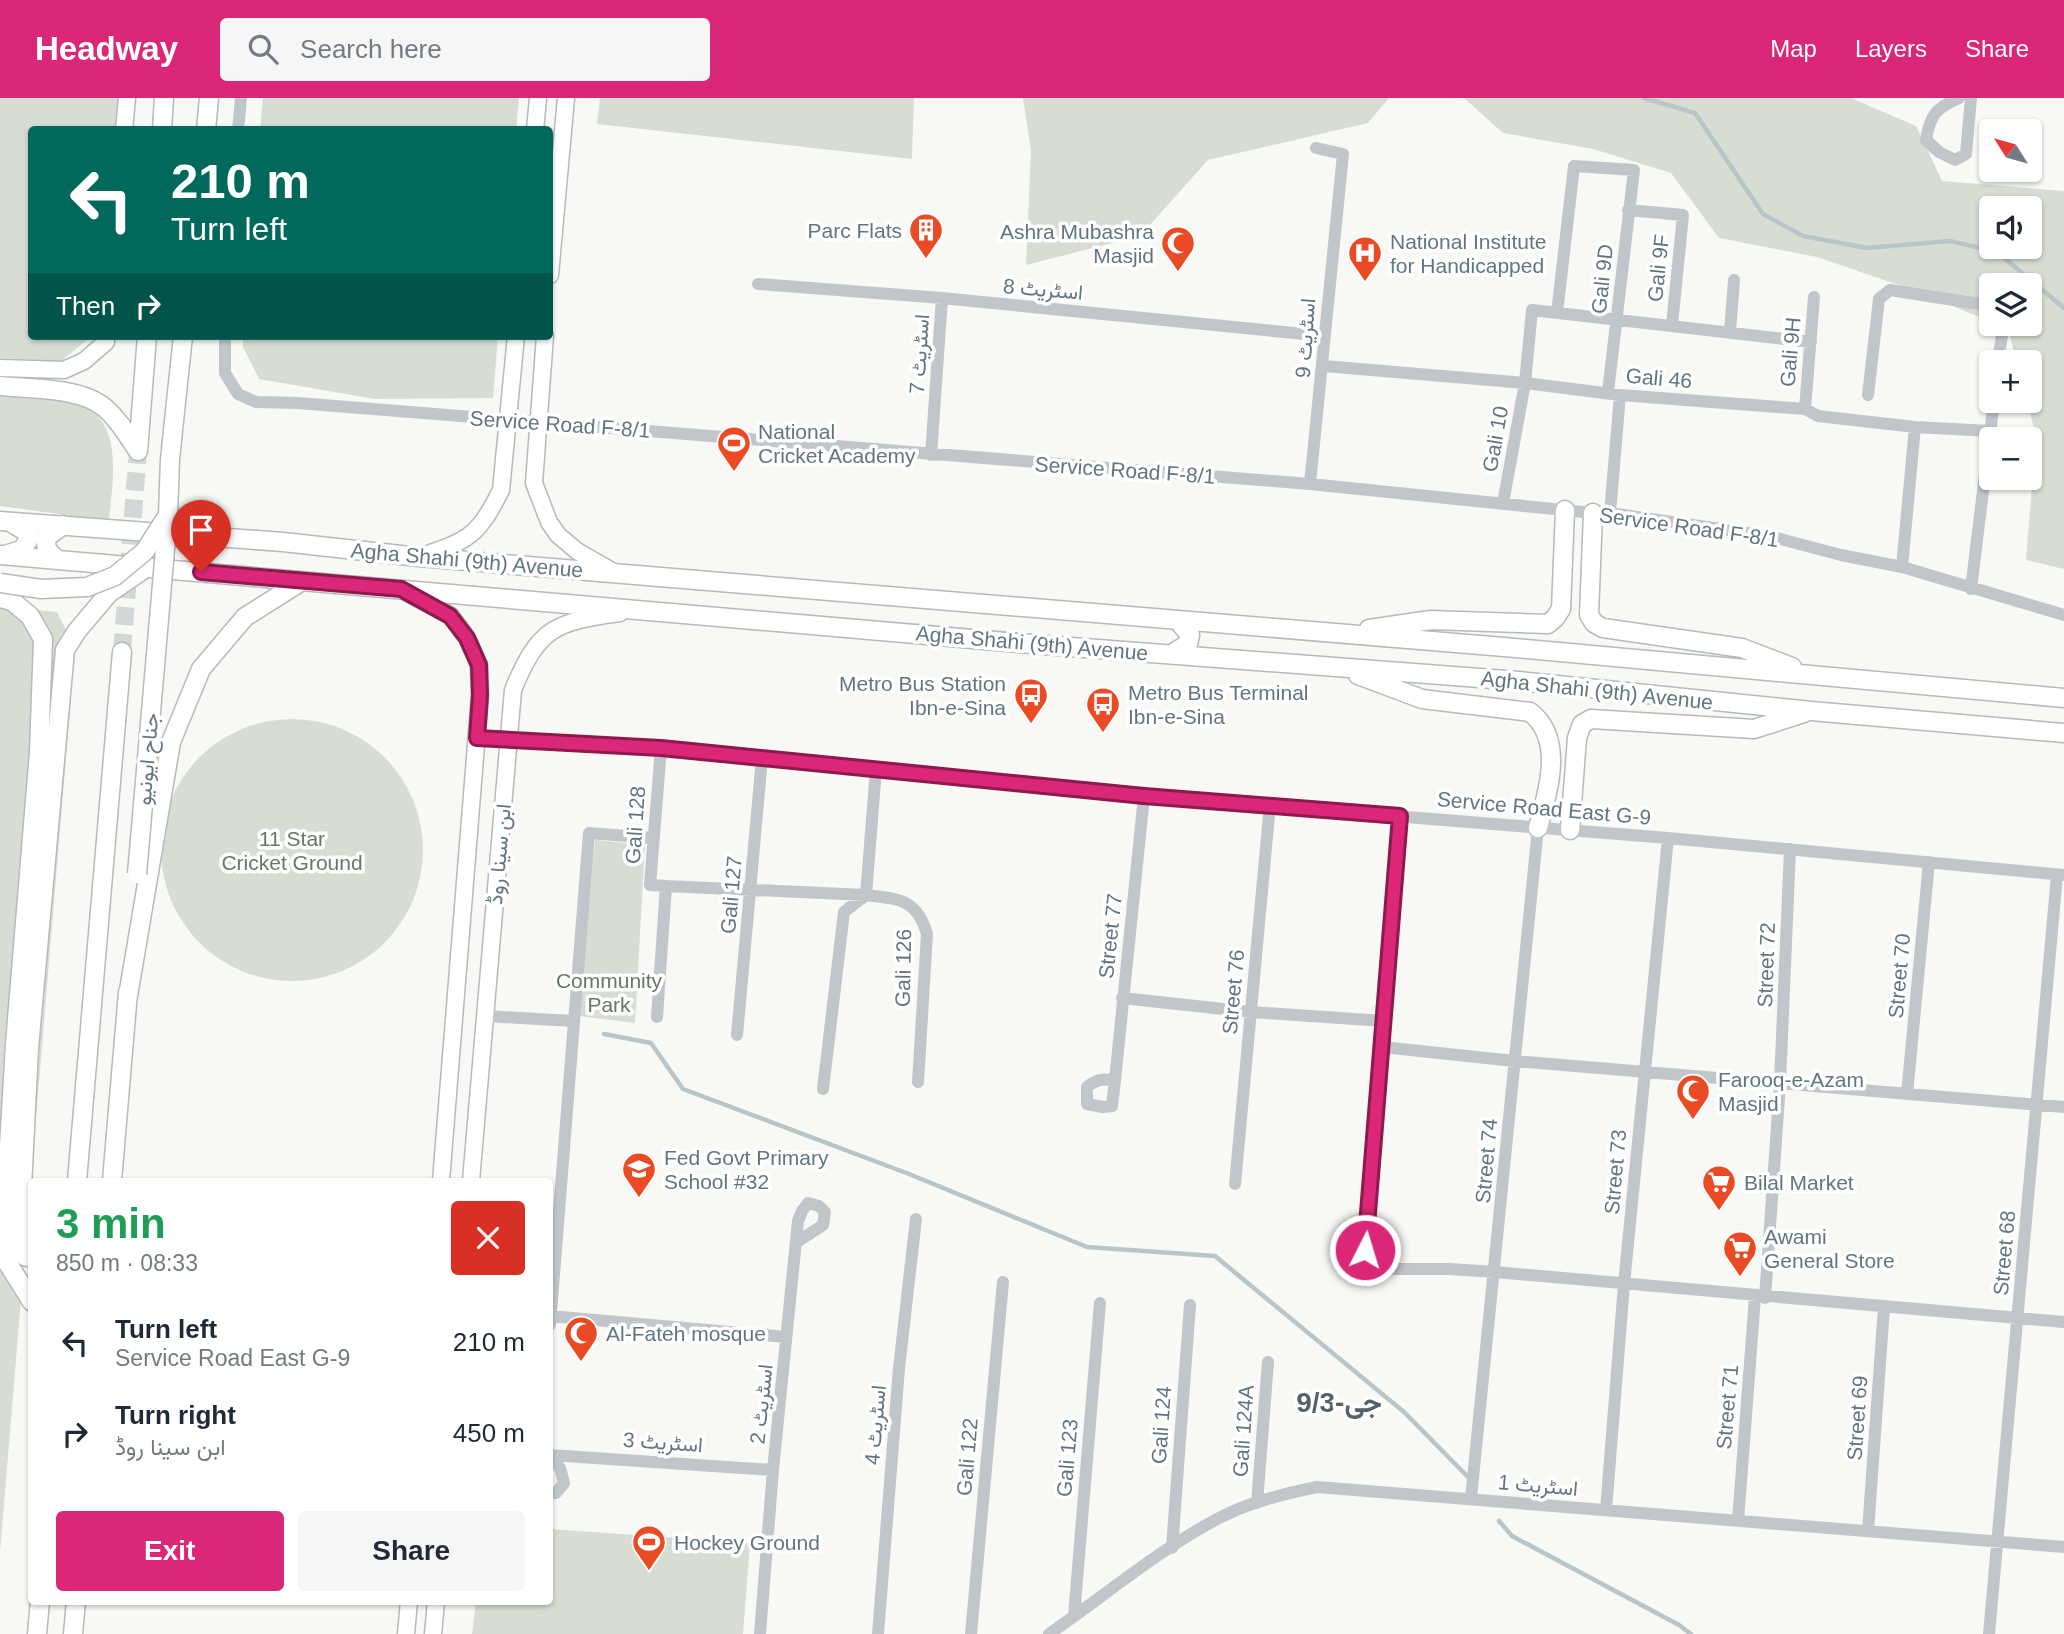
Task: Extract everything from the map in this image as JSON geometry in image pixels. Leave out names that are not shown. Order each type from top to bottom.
[{"type":"main road","points":[[124,126],[127,98]]},
{"type":"main road","points":[[162,126],[164,98]]},
{"type":"main road","points":[[206,126],[209,98]]},
{"type":"main road","points":[[535,126],[538,98]]},
{"type":"main road","points":[[553,242],[566,98]]},
{"type":"main road","points":[[0,368],[64,370],[84,361],[106,340]]},
{"type":"main road","points":[[0,386],[71,393],[104,406],[138,451],[148,340]]},
{"type":"main road","name":"جناح ایونیو","points":[[112,1178],[168,515],[171,446],[183,340]]},
{"type":"main road","points":[[419,557],[460,543],[477,529],[490,512],[501,490],[516,340]]},
{"type":"main road","points":[[545,340],[534,483],[549,522],[558,535],[577,551],[616,574]]},
{"type":"main road","points":[[1338,634],[1431,620],[1548,624],[1561,609],[1565,510]]},
{"type":"main road","points":[[1602,513],[1589,615],[1594,623],[1603,628],[1742,648],[1815,675]]},
{"type":"main road","points":[[0,583],[41,589],[87,587],[115,576],[145,551],[168,515]]},
{"type":"main road","points":[[2,555],[22,550],[30,537],[27,532],[5,521]]},
{"type":"main road","name":"Agha Shahi (9th) Avenue","points":[[5,521],[283,542],[419,557],[2064,698]]},
{"type":"main road","points":[[58,560],[47,552],[45,544],[47,537],[63,525]]},
{"type":"main road","name":"Agha Shahi (9th) Avenue","points":[[2,555],[1519,681],[1811,711],[2064,733]]},
{"type":"main road","points":[[28,1257],[24,1256],[19,1247],[29,1048],[65,650],[77,631],[109,593],[146,567]]},
{"type":"main road","points":[[127,1002],[171,742],[201,669],[245,617],[302,581]]},
{"type":"main road","name":"ابن سینا روڈ","points":[[401,589],[450,616],[467,638],[479,665],[477,738],[441,1178]]},
{"type":"main road","points":[[0,598],[12,601],[30,616],[43,639],[39,751],[15,1044],[3,1249],[7,1262],[28,1296]]},
{"type":"main road","name":"ابن سینا روڈ","points":[[471,1178],[513,690],[527,657],[550,630],[579,618],[640,610]]},
{"type":"main road","points":[[1171,654],[1188,644],[1190,635],[1178,621]]},
{"type":"main road","name":"جناح ایونیو","points":[[77,1178],[122,652]]},
{"type":"main road","points":[[1337,667],[1422,699],[1530,712],[1540,720],[1548,732],[1550,755],[1548,791],[1538,828]]},
{"type":"main road","points":[[1570,830],[1577,738],[1583,724],[1591,719],[1754,729],[1811,711]]},
{"type":"main road","points":[[37,1634],[40,1605]]},
{"type":"main road","points":[[73,1634],[76,1605]]},
{"type":"main road","points":[[407,1634],[409,1605]]},
{"type":"main road","points":[[433,1634],[436,1605]]},
{"type":"street","points":[[238,126],[241,98]]},
{"type":"street","points":[[1959,98],[1941,106],[1929,122],[1926,140],[1939,152],[1955,160],[1966,154],[1971,98]]},
{"type":"street","name":"اسٹریٹ 9","points":[[1310,484],[1324,366],[1324,336],[1343,154],[1316,148]]},
{"type":"street","name":"Gali 9D","points":[[1557,313],[1574,166],[1634,170],[1617,319],[1614,393],[1602,513]]},
{"type":"street","name":"Gali 9F","points":[[1628,211],[1683,215],[1672,325]]},
{"type":"street","points":[[1730,332],[1734,280]]},
{"type":"street","name":"اسٹریٹ 8","points":[[758,284],[942,298],[1324,336]]},
{"type":"street","points":[[1868,395],[1879,299],[1883,293],[1890,290],[1979,305]]},
{"type":"street","name":"اسٹریٹ 7","points":[[931,455],[942,298]]},
{"type":"street","name":"Gali 9H","points":[[1805,409],[1814,298]]},
{"type":"street","name":"Gali 10","points":[[1503,503],[1525,383],[1532,310],[1557,313]]},
{"type":"street","points":[[1557,313],[1811,342]]},
{"type":"street","name":"Service Road F-8/1","points":[[225,340],[225,373],[238,394],[256,402],[1310,484],[1602,513],[1769,536],[1841,555],[1902,567],[2064,615]]},
{"type":"street","name":"Gali 46","points":[[1324,366],[1805,409],[1818,416],[1915,427],[1979,430]]},
{"type":"street","points":[[1902,567],[1915,427]]},
{"type":"street","points":[[1970,589],[1983,490]]},
{"type":"street","name":"Service Road East G-9","points":[[477,738],[661,748],[1144,796],[1668,838],[2061,875]]},
{"type":"street","name":"Gali 128","points":[[657,1017],[666,886],[650,885],[661,748]]},
{"type":"street","name":"Gali 127","points":[[737,1035],[762,758]]},
{"type":"street","points":[[823,1089],[844,912],[866,895],[876,769]]},
{"type":"street","name":"Street 77","points":[[1115,1080],[1144,796]]},
{"type":"street","name":"Street 76","points":[[1235,1184],[1270,804]]},
{"type":"street","points":[[1400,816],[1365,1250],[1372,1262],[1387,1268],[1495,1272],[2064,1322]]},
{"type":"street","name":"Street 74","points":[[1471,1498],[1538,828]]},
{"type":"street","points":[[553,1248],[589,833],[652,838]]},
{"type":"street","name":"Street 73","points":[[1606,1510],[1624,1284],[1668,838]]},
{"type":"street","name":"Street 72","points":[[1760,1297],[1780,1083],[1790,849]]},
{"type":"street","name":"Street 70","points":[[1907,1094],[1928,862]]},
{"type":"street","name":"Street 68","points":[[1989,1634],[2036,1106],[2061,875]]},
{"type":"street","points":[[666,886],[866,895]]},
{"type":"street","name":"Gali 126","points":[[866,895],[899,899],[913,907],[923,918],[927,934],[918,1082]]},
{"type":"street","points":[[1122,998],[1251,1012],[1384,1021]]},
{"type":"street","points":[[485,1016],[573,1021]]},
{"type":"street","points":[[1382,1047],[1514,1061],[2064,1107]]},
{"type":"street","name":"اسٹریٹ 2","points":[[760,1634],[773,1470],[799,1221],[808,1203],[819,1206],[825,1212],[822,1225],[797,1242]]},
{"type":"street","name":"اسٹریٹ 4","points":[[878,1634],[899,1368],[916,1219]]},
{"type":"street","name":"Gali 122","points":[[971,1634],[1003,1282]]},
{"type":"street","name":"Street 71","points":[[1738,1521],[1760,1297]]},
{"type":"street","name":"Gali 123","points":[[1074,1616],[1100,1303]]},
{"type":"street","name":"Gali 124","points":[[1172,1548],[1190,1306]]},
{"type":"street","name":"Street 69","points":[[1868,1531],[1884,1307]]},
{"type":"street","points":[[553,1315],[786,1337]]},
{"type":"street","name":"Gali 124A","points":[[1256,1503],[1268,1362]]},
{"type":"street","name":"اسٹریٹ 3","points":[[553,1456],[773,1470]]},
{"type":"street","name":"اسٹریٹ 3","points":[[553,1459],[561,1468],[564,1482],[556,1493],[553,1492]]},
{"type":"street","name":"اسٹریٹ 1","points":[[1049,1634],[1219,1518],[1272,1496],[1317,1487],[2064,1547]]},
{"type":"green space","points":[[0,98],[134,98],[131,126],[28,126],[28,340],[87,340],[61,361],[0,358]]},
{"type":"green space","points":[[263,98],[519,98],[516,126],[260,126]]},
{"type":"green space","points":[[600,98],[914,98],[912,159],[597,124]]},
{"type":"green space","points":[[1023,98],[1389,98],[1368,123],[1208,160],[1140,236],[1026,265],[1031,150]]},
{"type":"green space","points":[[1464,98],[1851,98],[1916,126],[1942,181],[2064,191],[2064,569],[2026,560],[2032,490],[2042,490],[2042,427],[2034,427],[2030,413],[2042,413],[2042,350],[2014,350],[2010,336],[2042,336],[2042,273],[1979,273],[1979,317],[1919,292],[1817,257],[1719,238],[1671,173],[1593,149],[1503,133]]},
{"type":"green space","points":[[243,340],[498,340],[493,398],[375,399],[259,379],[243,347]]},
{"type":"green space","points":[[0,390],[66,399],[85,406],[97,416],[106,428],[113,458],[109,521],[0,506]]},
{"type":"green space","points":[[0,607],[57,612],[73,644],[70,710],[31,1178],[28,1178],[28,1215],[0,1552]]},
{"type":"green space","name":"11 Star Cricket Ground","points":[[292,719],[318,722],[342,729],[365,741],[393,767],[413,800],[420,824],[423,850],[420,876],[413,900],[401,923],[375,951],[342,971],[318,978],[292,981],[266,978],[242,971],[219,959],[191,933],[171,900],[164,876],[161,850],[164,824],[171,800],[183,777],[209,749],[242,729],[266,722]]},
{"type":"green space","name":"Community Park","points":[[595,840],[645,845],[635,1023],[579,1016]]},
{"type":"green space","name":"Hockey Ground","points":[[553,1529],[750,1543],[743,1634],[472,1634],[476,1605],[553,1605]]},
{"type":"waterway","points":[[1644,98],[1695,113],[1763,214],[1803,236],[1867,248],[1950,241],[1997,252],[2064,308]]},
{"type":"waterway","points":[[604,1034],[651,1043],[683,1089],[909,1174],[1087,1247],[1215,1256],[1404,1412],[1469,1478]]},
{"type":"waterway","points":[[1499,1521],[1512,1536],[1679,1625],[1691,1634]]},
{"type":"tunnel","points":[[122,652],[138,451]]},
{"type":"place","name":"Parc Flats","points":[[926,260]]},
{"type":"place","name":"Ashra Mubashra Masjid","points":[[1178,273]]},
{"type":"place","name":"National Institute for Handicapped","points":[[1365,283]]},
{"type":"place","name":"National Cricket Academy","points":[[734,473]]},
{"type":"place","name":"Metro Bus Station Ibn-e-Sina","points":[[1031,725]]},
{"type":"place","name":"Metro Bus Terminal Ibn-e-Sina","points":[[1103,734]]},
{"type":"place","name":"Farooq-e-Azam Masjid","points":[[1693,1121]]},
{"type":"place","name":"Fed Govt Primary School #32","points":[[639,1199]]},
{"type":"place","name":"Bilal Market","points":[[1719,1212]]},
{"type":"place","name":"Awami General Store","points":[[1740,1278]]},
{"type":"place","name":"Al-Fateh mosque","points":[[581,1363]]},
{"type":"place","name":"Hockey Ground","points":[[649,1572]]},
{"type":"district","name":"جی-9/3","points":[[1339,1402]]},
{"type":"route","points":[[201,572],[401,589],[450,616],[467,638],[479,665],[477,738],[661,748],[1144,796],[1400,816],[1365,1250]]}]
